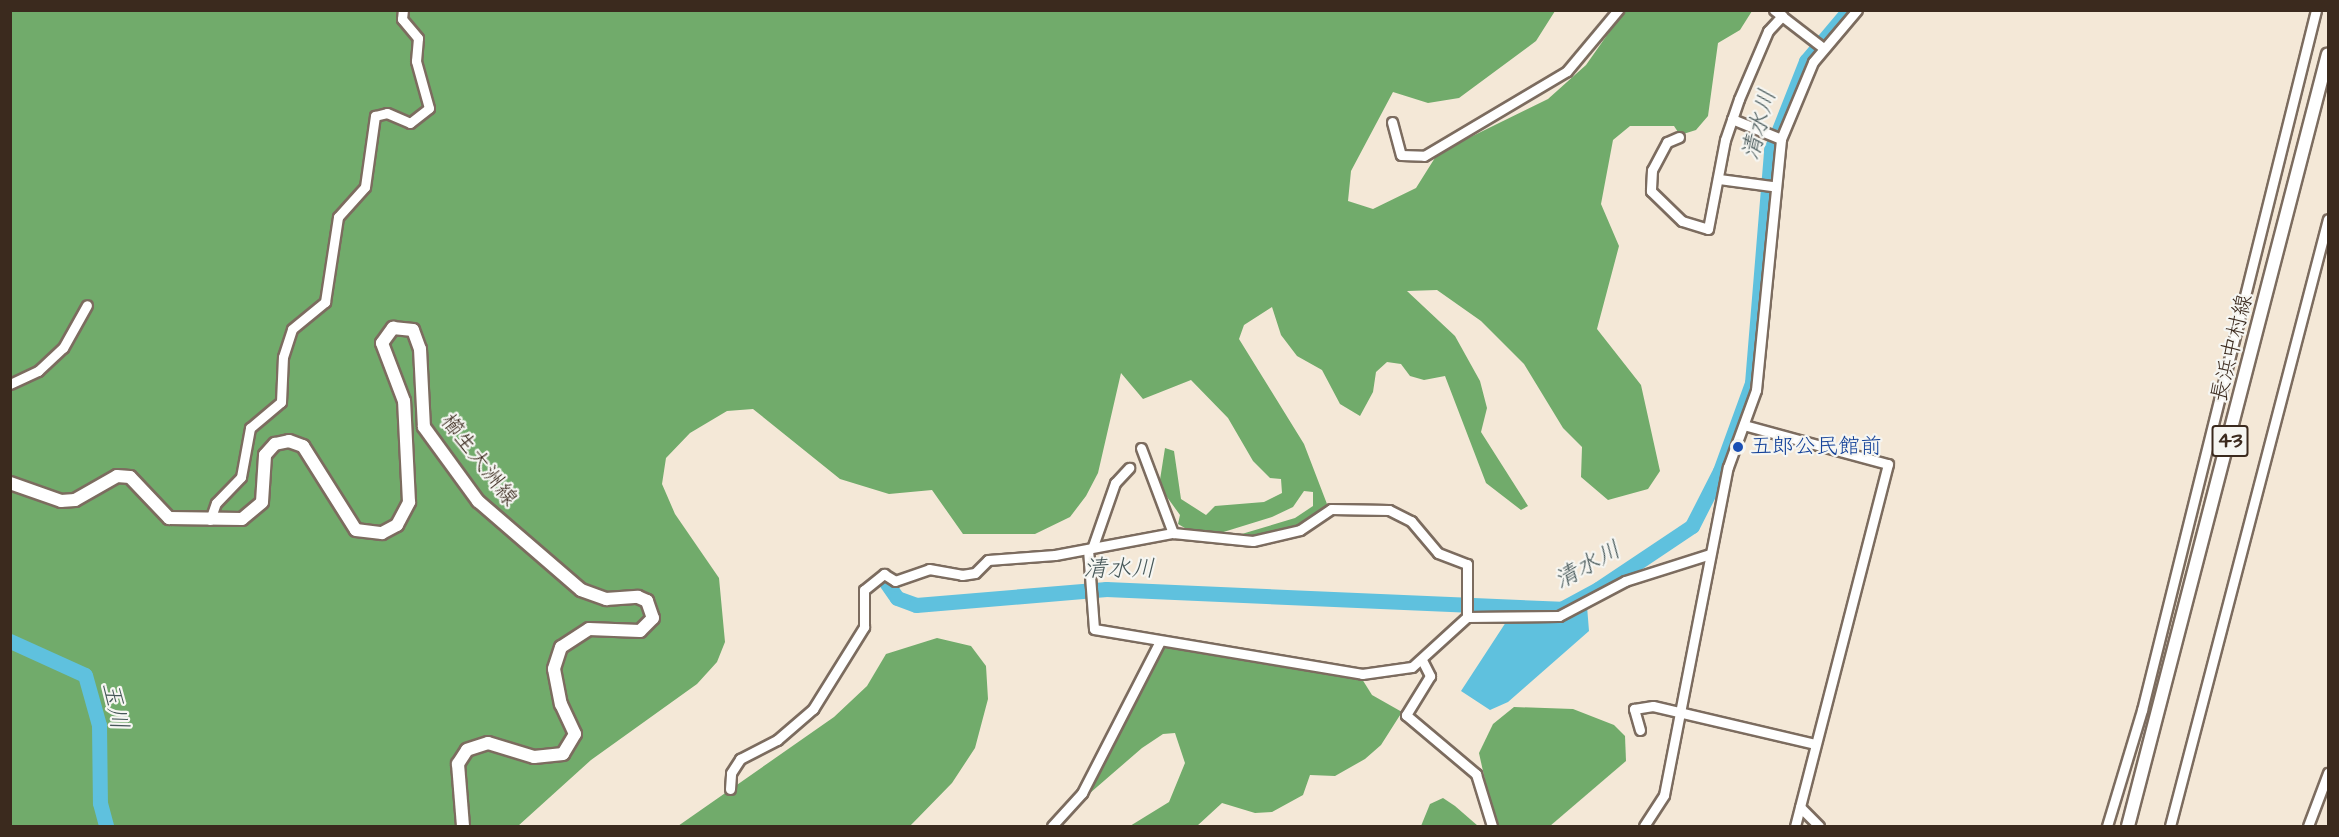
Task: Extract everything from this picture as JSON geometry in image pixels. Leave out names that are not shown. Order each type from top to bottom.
[{"type":"main road","name":"長浜中村線","points":[[2128,826],[2328,54]]},
{"type":"main road","name":"櫛生大洲線","points":[[10,483],[61,501],[75,500],[117,476],[130,477],[169,518],[242,519],[260,509],[265,455],[275,444],[289,441],[303,446],[356,530],[382,533],[397,525],[409,502],[404,402],[382,343],[393,328],[404,326],[418,339],[424,427],[478,501],[581,590],[606,599],[647,601],[653,618],[649,626],[589,629],[561,647],[554,669],[561,704],[575,734],[563,754],[534,757],[488,743],[460,757],[463,826]]},
{"type":"street","points":[[210,520],[216,503],[241,477],[250,428],[281,402],[283,357],[292,329],[326,302],[338,217],[364,187],[375,116],[387,113],[410,123],[429,108],[416,61],[418,39],[402,20],[403,10]]},
{"type":"street","points":[[1392,122],[1401,155],[1424,156],[1567,71],[1618,10]]},
{"type":"street","points":[[1644,826],[1664,795],[1728,467],[1744,425],[1763,352],[1772,186],[1781,139],[1822,47],[1857,10]]},
{"type":"street","points":[[2107,826],[2142,710],[2316,10]]},
{"type":"street","points":[[1679,137],[1667,142],[1650,177],[1660,204],[1693,227],[1708,229],[1732,119],[1768,31],[1778,13],[1822,47]]},
{"type":"street","points":[[1732,119],[1781,139]]},
{"type":"street","points":[[1719,179],[1772,186]]},
{"type":"street","points":[[2170,826],[2328,219]]},
{"type":"street","points":[[10,384],[38,371],[63,348],[87,305]]},
{"type":"street","points":[[1744,425],[1888,464],[1794,826]]},
{"type":"street","points":[[1140,448],[1173,533]]},
{"type":"street","points":[[1129,468],[1114,483],[1090,548],[1094,629],[1362,674],[1412,667],[1467,617],[1559,616],[1625,581],[1710,554]]},
{"type":"street","points":[[730,789],[730,773],[740,759],[777,740],[813,709],[864,627],[862,596],[878,576],[904,580],[929,569],[962,575],[975,573],[988,560],[1090,548],[1173,533],[1253,541],[1300,530],[1331,509],[1398,512],[1438,553],[1467,564],[1467,617]]},
{"type":"street","points":[[1052,826],[1082,793],[1160,640]]},
{"type":"street","points":[[1422,660],[1430,676],[1406,715],[1476,774],[1492,826]]},
{"type":"street","points":[[1640,730],[1634,709],[1681,711],[1815,744]]},
{"type":"street","points":[[2308,826],[2328,773]]},
{"type":"street","points":[[1800,807],[1819,826]]},
{"type":"green space","points":[[10,11],[1555,11],[1536,41],[1459,98],[1428,103],[1393,92],[1351,171],[1348,201],[1373,209],[1416,188],[1438,153],[1548,99],[1586,65],[1624,11],[1752,11],[1740,30],[1718,43],[1708,116],[1696,130],[1680,135],[1674,126],[1630,126],[1613,140],[1601,204],[1619,246],[1597,329],[1641,385],[1660,471],[1648,489],[1608,500],[1581,477],[1582,447],[1563,428],[1524,364],[1481,321],[1437,290],[1407,291],[1455,336],[1480,381],[1487,408],[1481,432],[1528,506],[1521,510],[1486,483],[1445,376],[1424,380],[1410,376],[1401,364],[1387,362],[1376,372],[1373,392],[1360,416],[1340,404],[1322,370],[1297,356],[1281,335],[1272,307],[1244,325],[1239,339],[1304,444],[1327,504],[1323,512],[1289,531],[1263,537],[1235,536],[1295,518],[1313,506],[1313,492],[1304,491],[1293,507],[1272,517],[1217,534],[1190,531],[1178,524],[1180,515],[1159,486],[1165,448],[1174,451],[1181,499],[1206,515],[1215,506],[1264,502],[1282,493],[1281,479],[1270,478],[1253,461],[1228,418],[1191,380],[1143,399],[1121,373],[1098,473],[1086,496],[1070,517],[1035,534],[963,534],[932,490],[889,494],[840,479],[753,409],[727,411],[690,433],[666,458],[662,484],[675,514],[719,578],[725,642],[717,662],[697,684],[591,760],[518,826],[11,826]]},
{"type":"green space","points":[[937,638],[971,646],[986,666],[988,699],[975,748],[952,783],[910,826],[678,826],[834,717],[867,686],[886,654]]},
{"type":"green space","points":[[1162,643],[1192,652],[1362,679],[1372,695],[1402,712],[1381,745],[1365,759],[1335,776],[1310,775],[1303,795],[1272,812],[1255,813],[1222,803],[1197,826],[1130,826],[1169,802],[1185,763],[1175,733],[1163,734],[1142,748],[1075,806]]},
{"type":"green space","points":[[1514,707],[1573,709],[1614,725],[1625,736],[1626,761],[1550,826],[1495,826],[1479,753],[1493,724]]},
{"type":"green space","points":[[1443,798],[1478,826],[1421,826],[1430,804]]},
{"type":"water","points":[[1587,606],[1589,631],[1508,702],[1490,710],[1461,691],[1508,619],[1560,620]]},
{"type":"waterway","name":"清水川","points":[[883,578],[897,598],[916,605],[1106,589],[1561,609],[1598,589],[1692,526],[1720,471],[1752,383],[1771,150],[1806,61],[1849,10]]},
{"type":"waterway","name":"玉川","points":[[10,641],[85,675],[99,725],[100,803],[106,826]]},
{"type":"place","name":"五郎公民館前","points":[[1738,447]]}]
